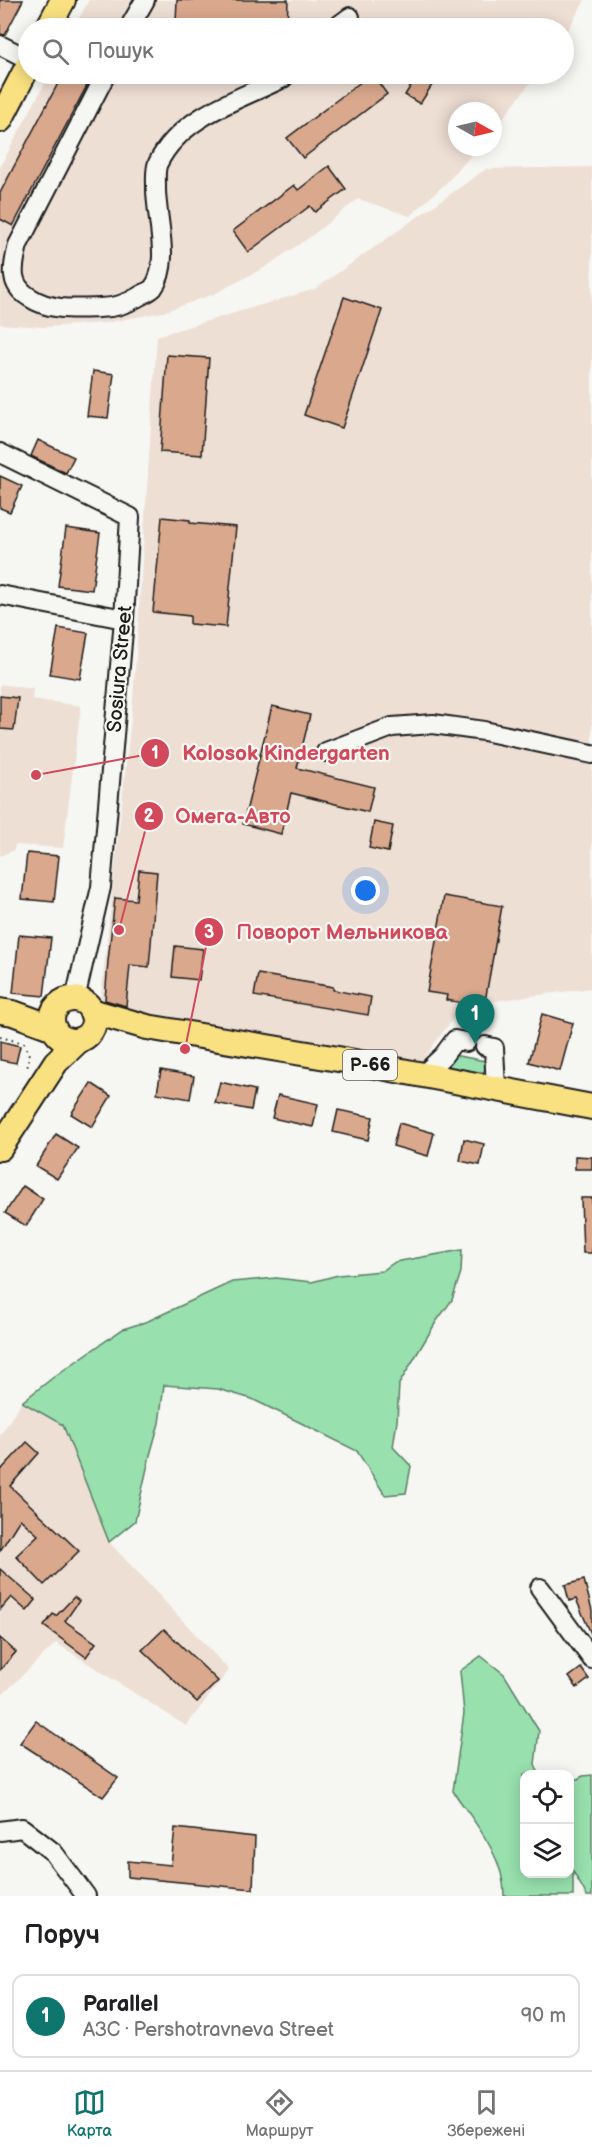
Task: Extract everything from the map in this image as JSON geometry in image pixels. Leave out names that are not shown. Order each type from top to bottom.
[{"type":"main road","points":[[53,18],[63,0]]},
{"type":"main road","points":[[0,120],[19,84]]},
{"type":"main road","points":[[0,1148],[56,1062],[82,1038],[93,1025],[94,1018],[78,1003],[62,1002],[52,1017],[54,1029]]},
{"type":"main road","points":[[6,1012],[78,1003]]},
{"type":"main road","name":"Р-66","points":[[78,1003],[147,1027],[592,1107]]},
{"type":"main road","points":[[6,1012],[54,1029],[62,1038],[73,1041],[82,1038]]},
{"type":"main road","name":"Р-66","points":[[82,1038],[147,1027]]},
{"type":"street","points":[[135,18],[145,0]]},
{"type":"street","points":[[0,45],[18,54]]},
{"type":"street","points":[[101,84],[18,245],[12,273],[21,292],[37,303],[60,309],[106,308],[127,304],[152,289],[159,276],[162,251],[156,199],[156,166],[174,138],[199,120],[271,84]]},
{"type":"street","name":"Sosiura Street","points":[[0,453],[130,517],[124,619],[101,887],[78,1003]]},
{"type":"street","points":[[0,595],[124,619]]},
{"type":"street","points":[[326,752],[392,727],[433,724],[484,731],[592,754]]},
{"type":"street","points":[[423,1075],[443,1056],[455,1040],[466,1042]]},
{"type":"street","points":[[484,1046],[494,1048],[496,1090]]},
{"type":"street","points":[[540,1588],[592,1659]]},
{"type":"street","points":[[0,1831],[22,1828],[53,1852],[86,1896]]},
{"type":"path","points":[[0,1037],[24,1043],[28,1055],[27,1072]]},
{"type":"shaded area","points":[[89,0],[585,0],[574,19],[79,18]]},
{"type":"shaded area","points":[[45,84],[529,84],[502,119],[502,102],[448,102],[448,156],[471,156],[445,184],[410,216],[358,199],[310,237],[264,268],[214,294],[163,312],[105,323],[44,327],[0,324],[0,167]]},
{"type":"shaded area","points":[[592,167],[592,988],[463,1005],[418,1066],[100,1006],[133,700],[157,336],[315,289],[486,169]]},
{"type":"shaded area","points":[[0,684],[33,689],[32,699],[81,706],[63,848],[15,845],[14,850],[0,856]]},
{"type":"shaded area","points":[[22,1402],[63,1425],[109,1542],[229,1670],[186,1726],[56,1643],[0,1697],[0,1435]]},
{"type":"green space","points":[[453,1055],[485,1061],[486,1070],[481,1073],[450,1068],[446,1063]]},
{"type":"green space","points":[[462,1250],[461,1272],[452,1300],[399,1384],[393,1447],[411,1466],[406,1493],[385,1495],[357,1451],[252,1399],[218,1389],[164,1385],[159,1423],[135,1521],[109,1542],[63,1425],[22,1402],[123,1329],[148,1321],[232,1282],[276,1278],[312,1282],[338,1275],[382,1271],[395,1262]]},
{"type":"green space","points":[[481,1656],[504,1674],[539,1731],[535,1764],[537,1770],[520,1770],[520,1878],[573,1878],[573,1896],[504,1896],[503,1882],[494,1854],[453,1791],[464,1713],[460,1671]]},
{"type":"green space","points":[[592,1775],[592,1896],[587,1896],[574,1873],[574,1781],[583,1776]]},
{"type":"building","points":[[0,0],[23,0],[5,35],[0,34]]},
{"type":"building","points":[[177,0],[288,0],[287,18],[176,18]]},
{"type":"building","points":[[58,84],[88,84],[13,226],[0,219],[0,193]]},
{"type":"building","points":[[358,84],[380,84],[387,94],[303,158],[287,138]]},
{"type":"building","points":[[412,84],[433,84],[420,104],[405,95]]},
{"type":"building","points":[[329,166],[346,189],[315,212],[310,206],[248,252],[233,231],[294,185],[298,190]]},
{"type":"building","points":[[344,297],[382,310],[342,428],[304,415]]},
{"type":"building","points":[[167,355],[209,358],[202,455],[160,452]]},
{"type":"building","points":[[93,371],[114,374],[108,418],[87,416]]},
{"type":"building","points":[[38,440],[74,457],[66,473],[31,456]]},
{"type":"building","points":[[0,476],[22,486],[10,512],[0,508]]},
{"type":"building","points":[[162,517],[190,520],[190,523],[236,527],[226,627],[190,624],[190,616],[153,612]]},
{"type":"building","points":[[66,528],[100,533],[92,590],[58,586]]},
{"type":"building","points":[[58,628],[88,633],[80,679],[50,674]]},
{"type":"building","points":[[0,696],[18,698],[14,730],[0,729]]},
{"type":"building","points":[[272,706],[310,715],[297,768],[374,787],[368,812],[291,793],[281,834],[243,824]]},
{"type":"building","points":[[374,822],[393,826],[388,852],[369,848]]},
{"type":"building","points":[[27,853],[59,856],[54,902],[22,899]]},
{"type":"building","points":[[139,870],[157,872],[149,967],[130,965],[126,1006],[105,1000],[108,961],[115,898],[136,900]]},
{"type":"building","points":[[444,896],[502,906],[484,1007],[446,1000],[447,995],[427,992]]},
{"type":"building","points":[[19,935],[51,938],[44,996],[13,993]]},
{"type":"building","points":[[175,946],[203,949],[199,980],[172,977]]},
{"type":"building","points":[[258,974],[333,987],[333,990],[371,997],[368,1015],[254,996]]},
{"type":"building","points":[[542,1014],[573,1023],[560,1071],[529,1062]]},
{"type":"building","points":[[0,1041],[20,1046],[16,1063],[0,1060]]},
{"type":"building","points":[[161,1070],[194,1076],[190,1099],[157,1093]]},
{"type":"building","points":[[220,1082],[255,1090],[251,1110],[215,1103]]},
{"type":"building","points":[[91,1083],[111,1096],[92,1127],[71,1114]]},
{"type":"building","points":[[278,1095],[318,1104],[313,1127],[272,1118]]},
{"type":"building","points":[[338,1110],[373,1117],[368,1140],[333,1132]]},
{"type":"building","points":[[399,1123],[434,1133],[428,1156],[393,1146]]},
{"type":"building","points":[[56,1134],[78,1148],[57,1179],[36,1166]]},
{"type":"building","points":[[464,1139],[484,1144],[480,1165],[460,1161]]},
{"type":"building","points":[[575,1156],[592,1157],[592,1169],[575,1169]]},
{"type":"building","points":[[23,1186],[43,1199],[26,1226],[5,1213]]},
{"type":"building","points":[[581,1198],[592,1198],[592,1253],[583,1253]]},
{"type":"building","points":[[27,1442],[39,1453],[10,1486],[79,1551],[44,1585],[16,1556],[38,1535],[20,1519],[0,1551],[0,1471]]},
{"type":"building","points":[[0,1569],[36,1600],[27,1611],[11,1597],[0,1610]]},
{"type":"building","points":[[584,1580],[592,1610],[592,1636],[576,1599],[569,1601],[565,1585]]},
{"type":"building","points":[[74,1597],[79,1601],[65,1621],[96,1643],[86,1657],[44,1626],[53,1614],[56,1616]]},
{"type":"building","points":[[164,1629],[218,1681],[197,1702],[142,1650]]},
{"type":"building","points":[[0,1638],[16,1652],[0,1670]]},
{"type":"building","points":[[581,1668],[589,1679],[577,1688],[569,1677]]},
{"type":"building","points":[[36,1721],[118,1778],[103,1797],[20,1743]]},
{"type":"building","points":[[175,1828],[255,1837],[253,1889],[128,1877],[128,1861],[171,1865]]},
{"type":"place","name":"Kolosok Kindergarten","points":[[36,775]]},
{"type":"place","name":"Омега-Авто","points":[[119,930]]},
{"type":"place","name":"Parallel","points":[[475,1044]]},
{"type":"place","name":"Поворот Мельникова","points":[[185,1049]]}]
